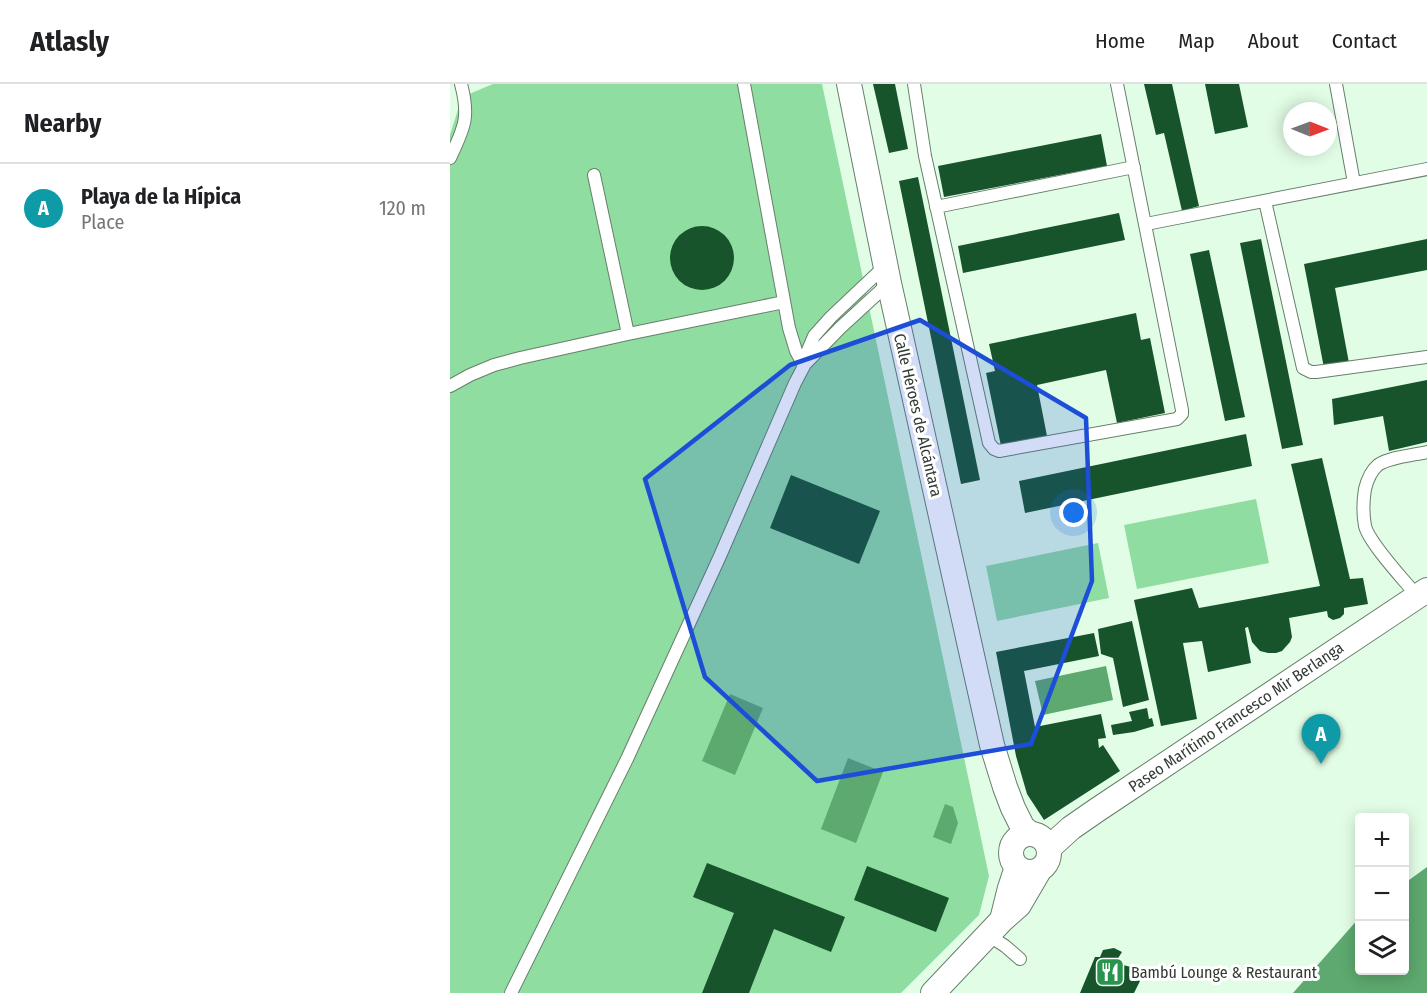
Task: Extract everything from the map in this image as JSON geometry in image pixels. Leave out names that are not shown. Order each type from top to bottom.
[{"type":"street","name":"Calle Héroes de Alcántara","points":[[849,84],[887,274],[992,745],[1030,853]]},
{"type":"street","name":"Paseo Marítimo Francesco Mir Berlanga","points":[[1030,853],[1071,828],[1422,593]]},
{"type":"street","points":[[933,993],[995,928],[1010,888],[1030,853]]},
{"type":"lane","points":[[450,158],[466,118],[461,84]]},
{"type":"lane","points":[[744,84],[792,340],[804,366]]},
{"type":"lane","points":[[914,84],[925,156],[989,443],[994,450],[999,452],[1180,417],[1182,410],[1117,84]]},
{"type":"lane","points":[[1336,84],[1354,183]]},
{"type":"lane","points":[[936,207],[1134,167]]},
{"type":"lane","points":[[1146,224],[1427,169]]},
{"type":"lane","points":[[594,175],[628,334]]},
{"type":"lane","points":[[1264,201],[1303,368],[1316,372],[1427,357]]},
{"type":"lane","points":[[804,366],[887,274]]},
{"type":"lane","points":[[510,993],[627,759],[804,366],[814,336],[822,326],[887,274]]},
{"type":"lane","points":[[450,386],[494,365],[520,358],[784,302]]},
{"type":"lane","points":[[1422,593],[1371,539],[1366,528],[1364,495],[1371,474],[1379,465],[1427,452]]},
{"type":"lane","points":[[995,928],[1005,946],[1020,959]]},
{"type":"highlighted area","points":[[920,320],[1086,418],[1092,581],[1031,744],[817,781],[705,677],[645,479],[790,365]]},
{"type":"shaded area","points":[[493,84],[822,84],[989,876],[979,915],[901,993],[450,993],[450,135],[462,97]]},
{"type":"shaded area","points":[[1256,499],[1269,563],[1137,589],[1124,525]]},
{"type":"shaded area","points":[[1098,543],[1109,598],[997,621],[986,566]]},
{"type":"shaded area","points":[[1106,666],[1113,700],[1043,715],[1035,681]]},
{"type":"shaded area","points":[[730,694],[763,708],[735,775],[702,761]]},
{"type":"shaded area","points":[[848,758],[883,772],[856,843],[821,829]]},
{"type":"shaded area","points":[[945,804],[953,807],[958,823],[951,844],[933,837]]},
{"type":"shaded area","points":[[1427,867],[1427,993],[1293,993],[1355,923],[1355,975],[1409,975],[1409,880]]},
{"type":"building","points":[[873,84],[895,84],[908,149],[889,153]]},
{"type":"building","points":[[1144,84],[1172,84],[1199,206],[1182,211],[1164,133],[1156,135]]},
{"type":"building","points":[[1205,84],[1239,84],[1248,127],[1215,134]]},
{"type":"building","points":[[1101,134],[1107,166],[944,197],[938,166]]},
{"type":"building","points":[[918,177],[980,480],[961,484],[899,181]]},
{"type":"building","points":[[1119,213],[1125,240],[963,273],[958,246]]},
{"type":"building","points":[[696,226],[708,226],[725,235],[732,246],[734,258],[732,270],[725,281],[708,290],[696,290],[684,285],[675,276],[670,264],[670,252],[675,240],[684,231]]},
{"type":"building","points":[[1261,239],[1303,445],[1282,449],[1240,243]]},
{"type":"building","points":[[1427,239],[1427,270],[1335,288],[1349,363],[1324,368],[1304,264]]},
{"type":"building","points":[[1209,250],[1245,417],[1225,421],[1190,254]]},
{"type":"building","points":[[1136,313],[1141,340],[1150,338],[1165,413],[1117,423],[1106,370],[1037,385],[1047,436],[1001,446],[986,373],[995,371],[989,344]]},
{"type":"building","points":[[1427,380],[1427,442],[1389,451],[1383,416],[1334,425],[1332,399]]},
{"type":"building","points":[[1246,434],[1252,466],[1025,513],[1019,481]]},
{"type":"building","points":[[1322,458],[1350,579],[1363,578],[1368,604],[1344,608],[1344,614],[1333,620],[1328,617],[1327,611],[1289,618],[1292,637],[1282,651],[1276,653],[1260,651],[1252,642],[1248,627],[1245,628],[1251,663],[1208,672],[1202,641],[1183,643],[1197,719],[1161,726],[1134,600],[1192,588],[1199,608],[1320,586],[1291,464]]},
{"type":"building","points":[[791,475],[880,511],[859,564],[770,528]]},
{"type":"building","points":[[1132,621],[1149,700],[1123,707],[1113,658],[1101,654],[1098,629]]},
{"type":"building","points":[[1094,633],[1099,656],[1024,671],[1035,727],[1101,714],[1106,738],[1098,739],[1099,748],[1103,745],[1120,771],[1044,820],[1027,794],[1016,756],[996,652]]},
{"type":"building","points":[[1147,708],[1149,719],[1152,718],[1154,726],[1113,735],[1111,725],[1132,721],[1129,712]]},
{"type":"building","points":[[707,863],[845,917],[831,952],[774,929],[749,993],[702,993],[734,913],[693,897]]},
{"type":"building","points":[[867,866],[949,898],[936,932],[854,900]]},
{"type":"building","name":"Bambú Lounge & Restaurant","points":[[1114,948],[1122,952],[1115,963],[1131,967],[1129,976],[1140,981],[1134,993],[1080,993],[1095,957],[1100,957],[1103,950]]},
{"type":"place","name":"Playa de la Hípica","points":[[1321,764]]},
{"type":"place","name":"Bambú Lounge & Restaurant","points":[[1110,972]]}]
